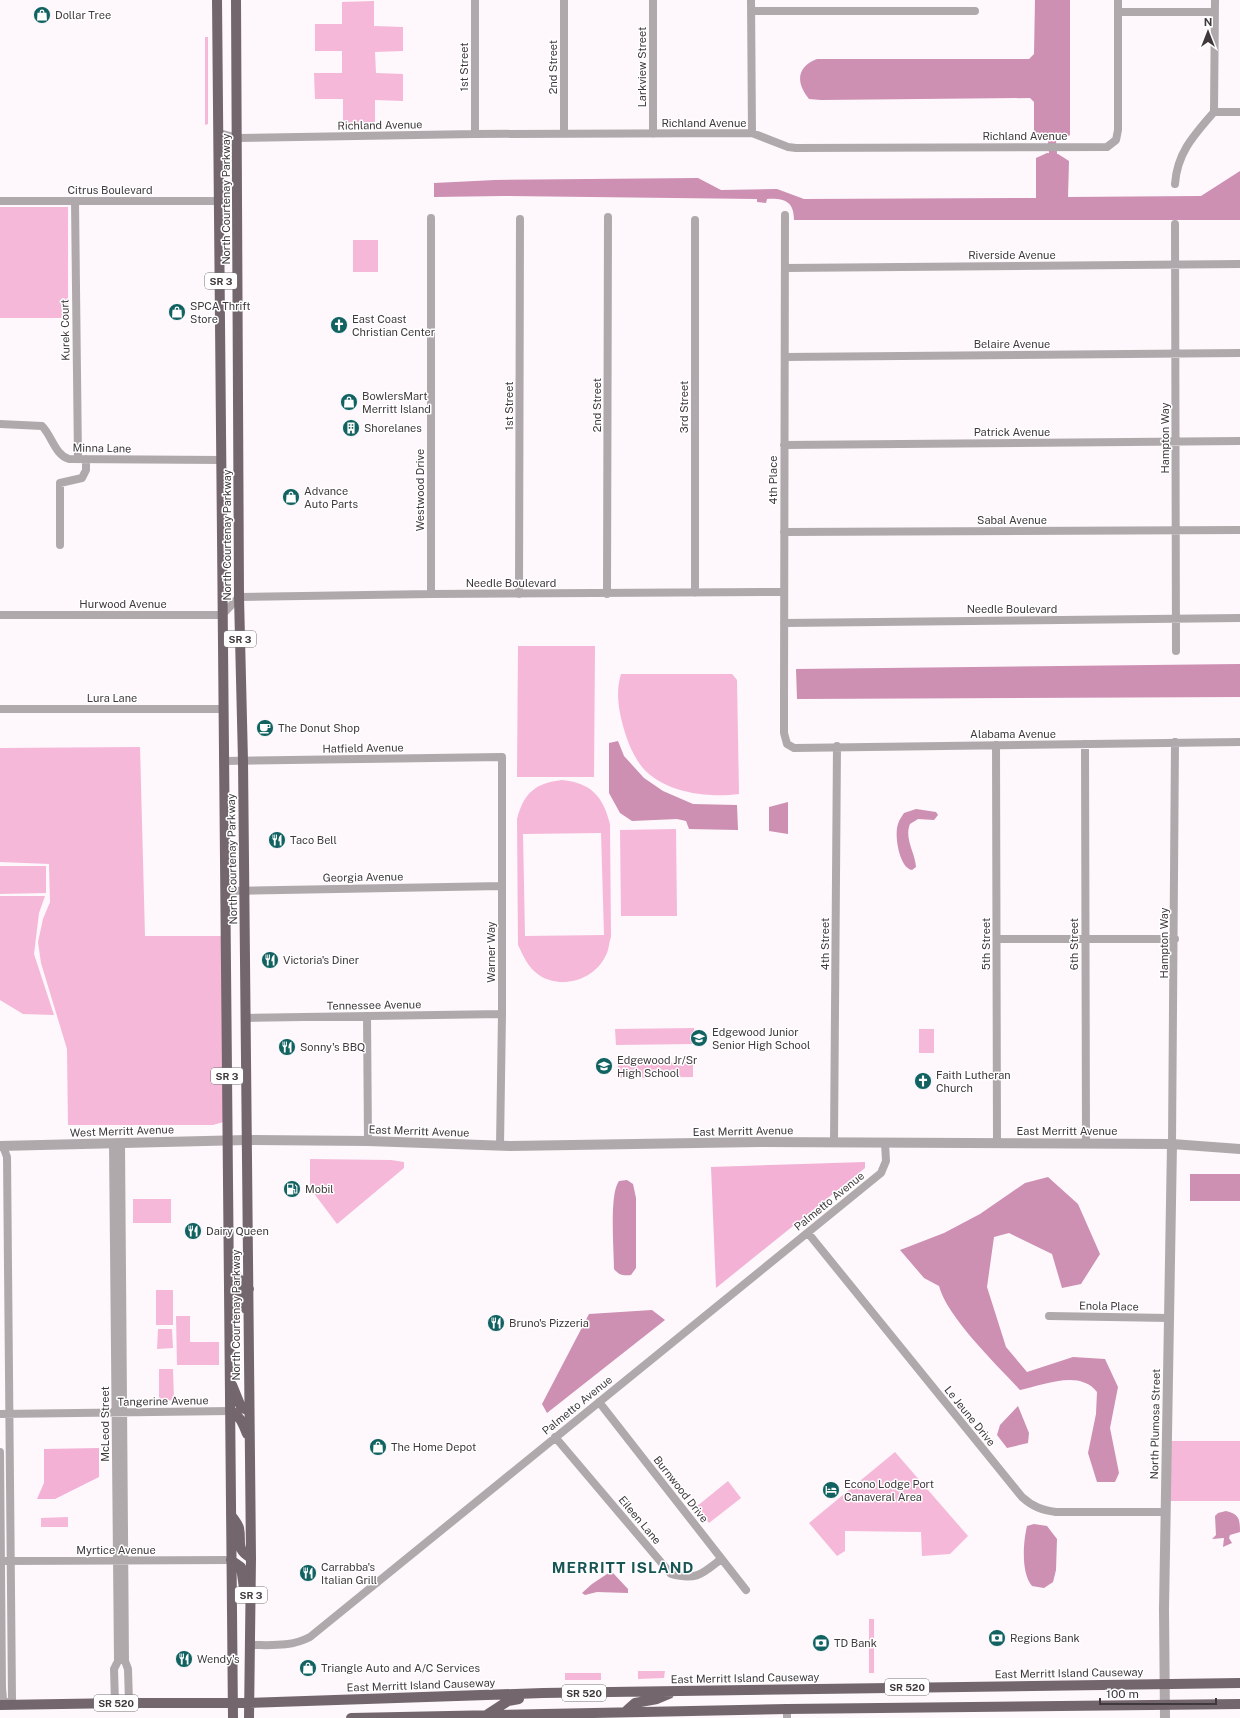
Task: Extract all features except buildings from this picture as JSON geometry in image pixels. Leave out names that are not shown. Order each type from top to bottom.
[{"type":"main road","name":"North Courtenay Parkway","points":[[218,0],[222,615],[233,1718]]},
{"type":"main road","name":"North Courtenay Parkway","points":[[236,0],[238,138],[239,597],[243,761],[246,1140],[249,1289],[251,1558],[249,1718]]},
{"type":"main road","points":[[228,1257],[237,1277],[249,1289]]},
{"type":"main road","points":[[229,1284],[240,1293],[249,1315]]},
{"type":"main road","points":[[230,1377],[238,1402],[241,1407],[249,1411]]},
{"type":"main road","points":[[230,1411],[236,1413],[240,1418],[249,1437]]},
{"type":"main road","points":[[231,1515],[239,1527],[239,1546],[243,1554],[251,1558]]},
{"type":"main road","points":[[231,1560],[241,1567],[244,1588],[251,1600]]},
{"type":"main road","name":"East Merritt Island Causeway","points":[[250,1703],[543,1693],[1240,1683]]},
{"type":"main road","points":[[625,1715],[635,1703],[657,1699],[674,1692]]},
{"type":"main road","points":[[488,1714],[508,1701],[543,1693]]},
{"type":"main road","name":"SR 520","points":[[4,1705],[250,1703]]},
{"type":"main road","name":"SR 520","points":[[351,1718],[488,1714],[625,1715],[787,1713],[1240,1704]]},
{"type":"street","name":"1st Street","points":[[475,0],[475,134]]},
{"type":"street","name":"2nd Street","points":[[564,0],[564,134]]},
{"type":"street","name":"Larkview Street","points":[[653,0],[653,134]]},
{"type":"street","points":[[751,0],[752,133]]},
{"type":"street","name":"Richland Avenue","points":[[219,133],[238,138],[475,134],[752,133],[788,147],[1107,147],[1116,140],[1118,130],[1118,0]]},
{"type":"street","points":[[1175,184],[1176,169],[1190,139],[1214,112],[1215,0]]},
{"type":"street","points":[[751,11],[975,11]]},
{"type":"street","points":[[1118,12],[1215,12]]},
{"type":"street","points":[[1214,112],[1240,112]]},
{"type":"street","name":"Citrus Boulevard","points":[[0,201],[220,201]]},
{"type":"street","name":"Kurek Court","points":[[60,545],[60,483],[82,478],[86,470],[82,459],[75,201]]},
{"type":"street","name":"4th Place","points":[[785,215],[784,733],[787,744]]},
{"type":"street","name":"2nd Street","points":[[607,594],[608,217]]},
{"type":"street","name":"Westwood Drive","points":[[430,594],[431,218]]},
{"type":"street","name":"1st Street","points":[[519,594],[520,219]]},
{"type":"street","name":"3rd Street","points":[[695,220],[695,593]]},
{"type":"street","name":"Hampton Way","points":[[1175,224],[1176,651]]},
{"type":"street","name":"Riverside Avenue","points":[[785,268],[1240,264]]},
{"type":"street","name":"Belaire Avenue","points":[[785,356],[1240,353]]},
{"type":"street","name":"Minna Lane","points":[[0,424],[42,426],[60,454],[70,459],[221,460]]},
{"type":"street","name":"Patrick Avenue","points":[[784,445],[1240,441]]},
{"type":"street","name":"Sabal Avenue","points":[[784,532],[1240,530]]},
{"type":"street","name":"Needle Boulevard","points":[[239,597],[430,594],[784,592]]},
{"type":"street","points":[[222,615],[239,597]]},
{"type":"street","name":"Hurwood Avenue","points":[[0,615],[222,615]]},
{"type":"street","name":"Needle Boulevard","points":[[784,623],[1240,618]]},
{"type":"street","name":"Lura Lane","points":[[0,709],[223,709]]},
{"type":"street","name":"Hampton Way","points":[[1172,1144],[1176,742]]},
{"type":"street","name":"Alabama Avenue","points":[[787,744],[794,748],[837,746],[1240,742]]},
{"type":"street","name":"6th Street","points":[[1085,744],[1086,1144]]},
{"type":"street","name":"5th Street","points":[[996,745],[997,1143]]},
{"type":"street","name":"4th Street","points":[[834,1142],[837,746]]},
{"type":"street","name":"Hatfield Avenue","points":[[224,761],[502,757]]},
{"type":"street","name":"Warner Way","points":[[500,1146],[502,1014],[502,757]]},
{"type":"street","name":"Georgia Avenue","points":[[225,891],[502,886]]},
{"type":"street","points":[[997,940],[1085,938],[1175,939]]},
{"type":"street","name":"Tennessee Avenue","points":[[245,1018],[502,1014]]},
{"type":"street","points":[[366,1016],[368,1140]]},
{"type":"street","name":"East Merritt Avenue","points":[[246,1140],[368,1140],[500,1146],[834,1142],[1172,1144],[1240,1149]]},
{"type":"street","name":"West Merritt Avenue","points":[[1,1147],[246,1140]]},
{"type":"street","name":"Palmetto Avenue","points":[[251,1645],[288,1645],[300,1642],[310,1637],[881,1173],[886,1161],[885,1143]]},
{"type":"street","name":"McLeod Street","points":[[115,1703],[114,1669],[118,1661],[120,1561],[117,1144]]},
{"type":"street","name":"North Plumosa Street","points":[[1165,1718],[1166,1512],[1172,1144]]},
{"type":"street","points":[[1,1147],[7,1157],[3,1214],[5,1507],[1,1561],[4,1705]]},
{"type":"street","name":"Le Jeune Drive","points":[[808,1233],[1022,1497],[1031,1506],[1042,1510],[1056,1512],[1166,1512]]},
{"type":"street","name":"Enola Place","points":[[1049,1316],[1169,1318]]},
{"type":"street","name":"Burnwood Drive","points":[[599,1402],[746,1590]]},
{"type":"street","name":"Tangerine Avenue","points":[[4,1414],[230,1411]]},
{"type":"street","name":"Eileen Lane","points":[[555,1437],[671,1574],[681,1577],[699,1576],[721,1559]]},
{"type":"street","points":[[0,1452],[10,1561],[12,1698],[4,1705]]},
{"type":"street","name":"Myrtice Avenue","points":[[1,1561],[231,1560]]},
{"type":"street","name":"McLeod Street","points":[[120,1561],[129,1703]]},
{"type":"street","points":[[2,1647],[11,1647]]},
{"type":"shaded area","points":[[1035,0],[1070,0],[1070,135],[1062,140],[1048,141],[1034,136],[1034,102],[1030,98],[821,100],[809,99],[802,87],[800,76],[802,71],[810,62],[817,59],[1029,59],[1034,54]]},
{"type":"shaded area","points":[[374,1],[374,26],[403,27],[403,51],[375,52],[376,73],[403,74],[403,101],[375,100],[375,122],[343,123],[343,99],[315,99],[314,73],[342,73],[342,51],[315,51],[315,24],[342,24],[342,2]]},
{"type":"shaded area","points":[[205,37],[208,37],[208,124],[205,125]]},
{"type":"shaded area","points":[[1047,153],[1058,154],[1069,161],[1068,197],[1201,196],[1240,171],[1240,220],[794,220],[794,214],[790,205],[783,200],[778,199],[767,199],[766,203],[757,202],[757,199],[502,196],[434,197],[434,183],[495,180],[698,178],[721,190],[777,189],[804,199],[1036,198],[1036,158]]},
{"type":"shaded area","points":[[0,207],[68,207],[68,318],[0,318]]},
{"type":"shaded area","points":[[353,240],[378,240],[378,272],[353,272]]},
{"type":"shaded area","points":[[518,646],[595,646],[594,777],[517,777]]},
{"type":"shaded area","points":[[1240,664],[1240,697],[797,699],[796,669]]},
{"type":"shaded area","points":[[621,674],[732,674],[737,680],[739,794],[714,795],[687,792],[662,783],[651,776],[642,767],[635,757],[625,734],[618,692]]},
{"type":"shaded area","points":[[618,741],[624,756],[644,778],[663,791],[693,804],[737,805],[738,830],[689,829],[686,821],[677,819],[632,821],[620,813],[609,793],[609,743]]},
{"type":"shaded area","points":[[140,747],[145,936],[225,936],[227,1121],[213,1125],[68,1125],[67,1049],[41,963],[38,942],[43,919],[50,902],[49,864],[0,862],[0,748]]},
{"type":"shaded area","points":[[562,780],[572,782],[581,784],[588,788],[604,806],[610,824],[611,937],[608,951],[601,964],[594,971],[577,980],[567,982],[557,982],[535,972],[526,961],[518,945],[517,819],[523,802],[527,796],[538,787],[553,781]],"holes":[[[601,833],[604,935],[525,936],[523,834]]]},
{"type":"shaded area","points":[[788,802],[788,834],[769,831],[769,807]]},
{"type":"shaded area","points":[[916,809],[936,812],[938,815],[934,820],[918,819],[910,824],[908,835],[916,867],[912,870],[908,868],[901,857],[897,842],[897,829],[899,821],[904,813]]},
{"type":"shaded area","points":[[676,829],[677,916],[621,916],[620,830]]},
{"type":"shaded area","points":[[0,866],[46,866],[46,893],[0,894]]},
{"type":"shaded area","points":[[0,896],[45,896],[39,913],[34,954],[54,1015],[23,1014],[0,1000]]},
{"type":"shaded area","points":[[694,1028],[694,1044],[616,1045],[615,1029]]},
{"type":"shaded area","points":[[919,1029],[934,1029],[934,1053],[919,1053]]},
{"type":"shaded area","points":[[693,1062],[693,1077],[617,1078],[618,1063]]},
{"type":"shaded area","points":[[310,1159],[391,1160],[404,1162],[404,1168],[337,1224],[310,1188]]},
{"type":"shaded area","points":[[865,1162],[865,1168],[716,1288],[711,1167]]},
{"type":"shaded area","points":[[1190,1174],[1240,1174],[1240,1201],[1190,1201]]},
{"type":"shaded area","points":[[1048,1177],[1078,1204],[1100,1254],[1081,1284],[1062,1288],[1052,1254],[1009,1233],[994,1237],[987,1287],[1006,1347],[1027,1372],[1073,1357],[1105,1359],[1118,1387],[1110,1428],[1119,1473],[1115,1482],[1097,1482],[1088,1453],[1096,1414],[1097,1392],[1090,1385],[1081,1381],[1071,1380],[1050,1382],[1020,1390],[962,1326],[952,1312],[939,1286],[924,1278],[900,1250],[944,1233],[980,1214],[1025,1183]]},
{"type":"shaded area","points":[[627,1180],[633,1184],[636,1198],[636,1268],[631,1275],[621,1275],[614,1269],[613,1210],[616,1188],[619,1181]]},
{"type":"shaded area","points":[[133,1199],[171,1199],[171,1223],[133,1223]]},
{"type":"shaded area","points":[[156,1290],[173,1290],[173,1325],[156,1325]]},
{"type":"shaded area","points":[[652,1310],[665,1320],[547,1413],[542,1404],[589,1314]]},
{"type":"shaded area","points":[[176,1316],[190,1316],[190,1342],[219,1342],[219,1365],[177,1365]]},
{"type":"shaded area","points":[[158,1329],[172,1329],[173,1348],[157,1349]]},
{"type":"shaded area","points":[[159,1369],[173,1369],[174,1400],[162,1401],[159,1397]]},
{"type":"shaded area","points":[[1018,1406],[1029,1433],[1028,1443],[1007,1448],[997,1435],[1000,1425]]},
{"type":"shaded area","points":[[1171,1441],[1240,1441],[1240,1501],[1170,1501]]},
{"type":"shaded area","points":[[99,1448],[99,1477],[55,1499],[37,1499],[44,1483],[44,1449]]},
{"type":"shaded area","points":[[895,1452],[968,1536],[950,1554],[922,1556],[921,1532],[845,1531],[845,1551],[837,1556],[809,1523]]},
{"type":"shaded area","points":[[728,1481],[741,1498],[709,1523],[696,1507]]},
{"type":"shaded area","points":[[1226,1511],[1234,1514],[1238,1518],[1240,1532],[1230,1535],[1229,1538],[1232,1543],[1223,1547],[1224,1538],[1212,1539],[1216,1535],[1215,1516],[1218,1513]]},
{"type":"shaded area","points":[[68,1517],[68,1527],[41,1527],[41,1518]]},
{"type":"shaded area","points":[[1034,1524],[1047,1526],[1057,1539],[1056,1570],[1053,1582],[1044,1588],[1032,1586],[1026,1574],[1024,1549],[1027,1526]]},
{"type":"shaded area","points":[[610,1572],[613,1573],[628,1589],[628,1593],[597,1592],[585,1595],[582,1593],[592,1584]]},
{"type":"shaded area","points":[[869,1619],[874,1619],[874,1673],[869,1673]]},
{"type":"shaded area","points":[[638,1671],[665,1671],[664,1678],[638,1679]]},
{"type":"shaded area","points":[[565,1673],[601,1673],[601,1680],[565,1680]]},
{"type":"waterway","points":[[1052,141],[1053,153]]},
{"type":"place","name":"Dollar Tree","points":[[42,15]]},
{"type":"place","name":"SPCA Thrift Store","points":[[177,312]]},
{"type":"place","name":"East Coast Christian Center","points":[[339,325]]},
{"type":"place","name":"BowlersMart Merritt Island","points":[[349,402]]},
{"type":"place","name":"Shorelanes","points":[[351,428]]},
{"type":"place","name":"Advance Auto Parts","points":[[291,497]]},
{"type":"place","name":"The Donut Shop","points":[[265,728]]},
{"type":"place","name":"Taco Bell","points":[[277,840]]},
{"type":"place","name":"Victoria's Diner","points":[[270,960]]},
{"type":"place","name":"Edgewood Junior Senior High School","points":[[699,1038]]},
{"type":"place","name":"Sonny's BBQ","points":[[287,1047]]},
{"type":"place","name":"Edgewood Jr/Sr High School","points":[[604,1066]]},
{"type":"place","name":"Faith Lutheran Church","points":[[923,1081]]},
{"type":"place","name":"Mobil","points":[[292,1189]]},
{"type":"place","name":"Dairy Queen","points":[[193,1231]]},
{"type":"place","name":"Bruno's Pizzeria","points":[[496,1323]]},
{"type":"place","name":"The Home Depot","points":[[378,1447]]},
{"type":"place","name":"Econo Lodge Port Canaveral Area","points":[[831,1490]]},
{"type":"place","name":"Carrabba's Italian Grill","points":[[308,1573]]},
{"type":"place","name":"Regions Bank","points":[[997,1638]]},
{"type":"place","name":"TD Bank","points":[[821,1643]]},
{"type":"place","name":"Wendy's","points":[[184,1659]]},
{"type":"place","name":"Triangle Auto and A/C Services","points":[[308,1668]]},
{"type":"district","name":"MERRITT ISLAND","points":[[623,1567]]}]
